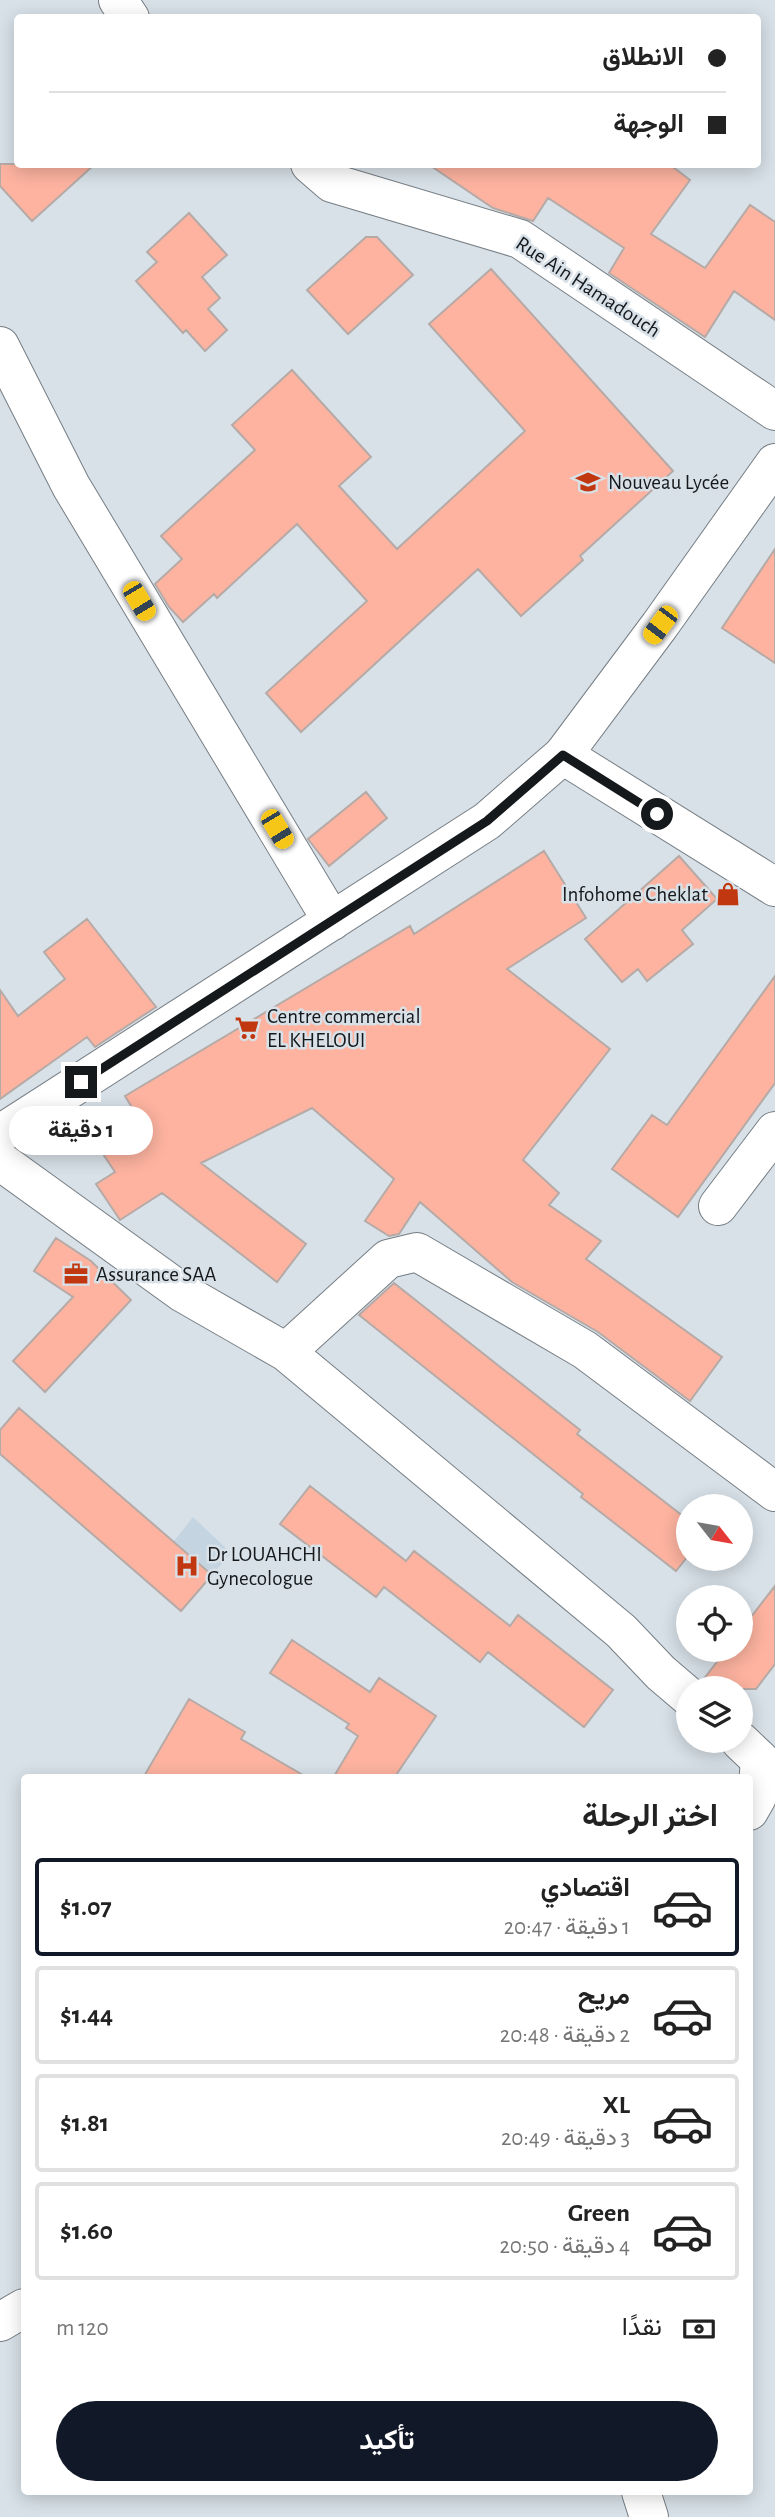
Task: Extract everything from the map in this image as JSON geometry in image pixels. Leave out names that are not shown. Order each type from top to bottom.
[{"type":"street","name":"Rue Ain Hamadouch","points":[[315,168],[332,183],[520,239],[775,411]]},
{"type":"street","points":[[0,346],[71,486],[332,920]]},
{"type":"street","points":[[0,1134],[487,821],[563,755],[660,625],[775,463]]},
{"type":"street","points":[[563,755],[775,887]]},
{"type":"street","points":[[718,1206],[775,1131]]},
{"type":"street","points":[[0,1161],[183,1293],[286,1352],[621,1631],[676,1686]]},
{"type":"street","points":[[286,1352],[388,1259],[417,1252],[585,1350],[775,1492]]},
{"type":"street","points":[[753,1804],[757,1797],[758,1753]]},
{"type":"street","points":[[0,2322],[21,2310]]},
{"type":"street","points":[[642,2495],[649,2517]]},
{"type":"shaded area","name":"Dr LOUAHCHI Gynecologue","points":[[193,1517],[231,1553],[181,1611],[144,1579]]},
{"type":"building","points":[[0,164],[14,164],[14,168],[91,168],[32,221],[0,186]]},
{"type":"building","points":[[434,168],[674,168],[690,180],[651,234],[705,268],[750,205],[775,222],[775,320],[734,291],[705,337],[609,273],[624,248],[548,198],[533,221],[493,208]]},
{"type":"building","points":[[189,213],[227,255],[202,277],[220,298],[208,309],[227,330],[205,351],[186,330],[183,333],[136,281],[157,262],[147,252]]},
{"type":"building","points":[[366,237],[377,237],[413,275],[348,334],[307,290]]},
{"type":"building","points":[[491,269],[673,471],[580,556],[583,560],[521,616],[478,569],[301,732],[266,693],[367,601],[297,524],[217,598],[214,594],[183,622],[169,607],[155,584],[182,559],[161,536],[255,450],[232,425],[292,370],[371,457],[339,486],[397,549],[525,431],[429,324]]},
{"type":"building","points":[[775,549],[775,663],[722,628]]},
{"type":"building","points":[[366,792],[387,818],[329,866],[308,839]]},
{"type":"building","points":[[544,851],[586,918],[507,969],[610,1049],[523,1160],[559,1193],[549,1205],[601,1241],[586,1259],[722,1357],[690,1401],[598,1332],[512,1282],[420,1202],[399,1234],[389,1236],[365,1221],[394,1179],[312,1108],[201,1163],[306,1244],[277,1282],[162,1193],[120,1220],[96,1184],[115,1172],[101,1151],[142,1124],[125,1096],[410,926],[414,934]]},
{"type":"building","points":[[679,856],[717,899],[682,930],[693,944],[647,981],[638,969],[622,982],[585,939]]},
{"type":"building","points":[[87,919],[156,1007],[95,1047],[87,1037],[0,1099],[0,990],[18,1016],[65,979],[44,952]]},
{"type":"building","points":[[775,976],[775,1083],[678,1217],[612,1169],[652,1115],[667,1125]]},
{"type":"building","points":[[56,1238],[91,1261],[131,1300],[45,1392],[13,1361],[73,1297],[34,1271]]},
{"type":"building","points":[[394,1283],[580,1430],[577,1434],[676,1511],[676,1571],[581,1497],[583,1494],[359,1315]]},
{"type":"building","points":[[19,1408],[212,1575],[181,1611],[0,1454],[0,1430]]},
{"type":"building","points":[[310,1486],[406,1561],[414,1551],[510,1626],[518,1615],[613,1690],[584,1727],[488,1652],[480,1662],[384,1587],[376,1597],[280,1524]]},
{"type":"building","points":[[775,1586],[775,1664],[756,1689],[753,1689],[753,1676],[706,1676],[717,1662],[753,1662],[753,1614]]},
{"type":"building","points":[[292,1640],[370,1692],[379,1678],[436,1716],[397,1774],[335,1774],[358,1736],[346,1728],[349,1724],[270,1673]]},
{"type":"building","points":[[189,1699],[245,1732],[241,1739],[301,1774],[145,1774]]},
{"type":"place","name":"Nouveau Lycée","points":[[588,482]]},
{"type":"place","name":"Infohome Cheklat","points":[[728,894]]},
{"type":"place","name":"Centre commercial EL KHELOUI","points":[[247,1028]]},
{"type":"place","name":"Assurance SAA","points":[[76,1274]]},
{"type":"place","name":"Dr LOUAHCHI Gynecologue","points":[[187,1566]]},
{"type":"route","points":[[81,1082],[487,821],[563,755],[657,814]]}]
